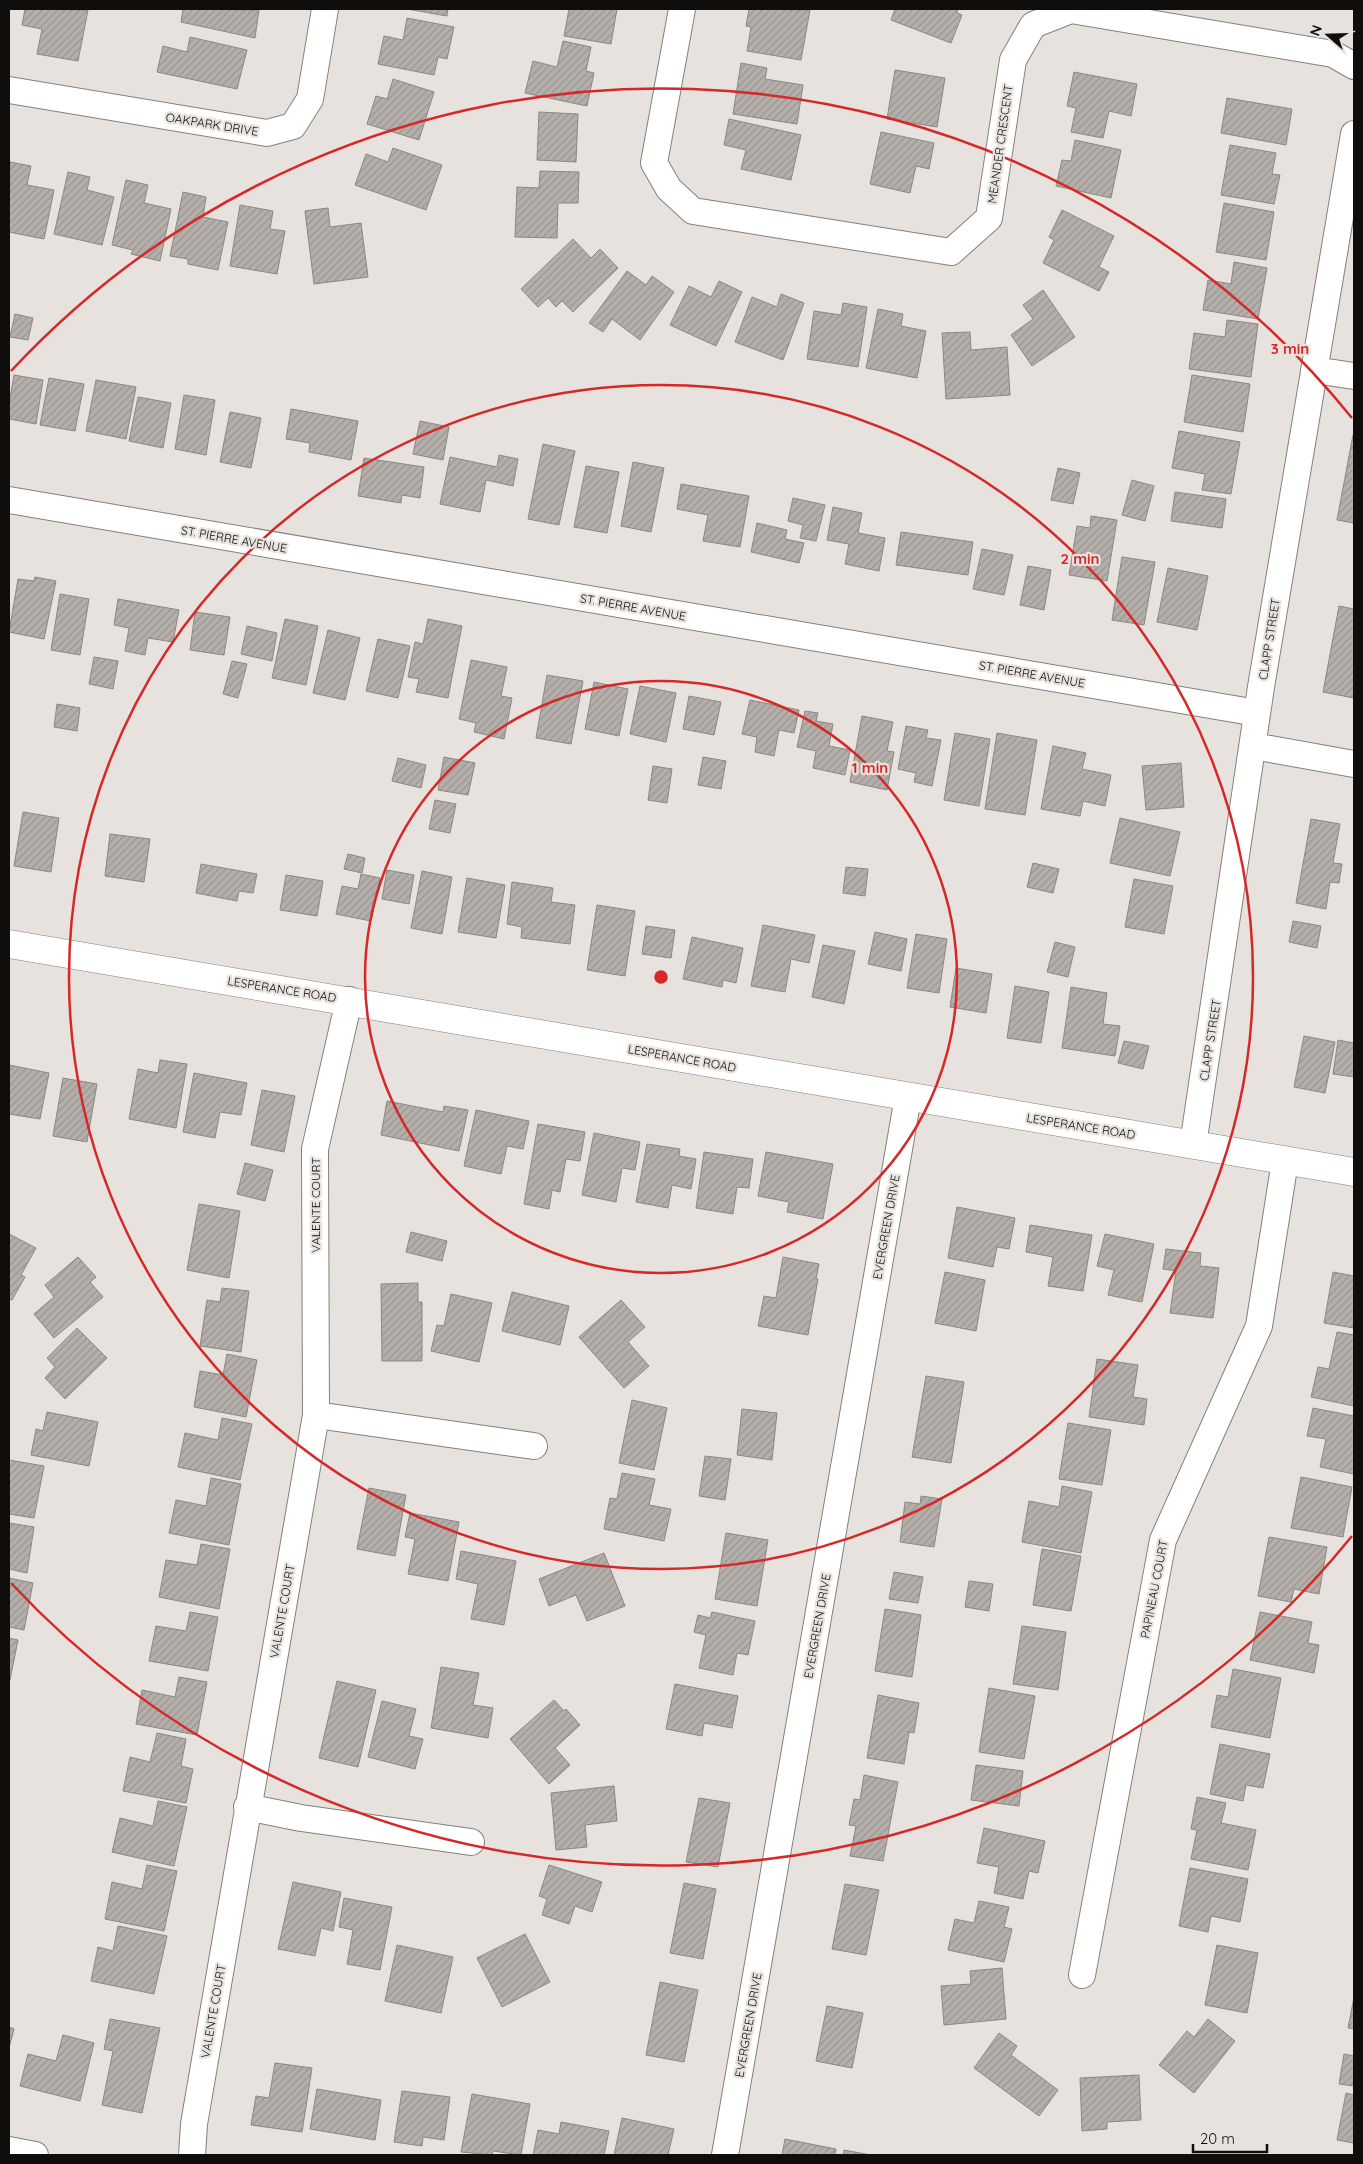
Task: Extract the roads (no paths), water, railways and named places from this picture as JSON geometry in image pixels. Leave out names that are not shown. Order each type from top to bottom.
[{"type":"main road","name":"LESPERANCE ROAD","points":[[9,944],[349,1000],[1354,1172]]},
{"type":"street","name":"OAKPARK DRIVE","points":[[9,90],[267,133],[293,126],[310,99],[325,9]]},
{"type":"street","name":"MEANDER CRESCENT","points":[[682,9],[654,163],[668,189],[693,211],[951,252],[990,218],[1013,60],[1033,25],[1071,10],[1333,54],[1354,66]]},
{"type":"street","name":"CLAPP STREET","points":[[1193,1145],[1257,712],[1354,134]]},
{"type":"street","points":[[1314,370],[1354,376]]},
{"type":"street","name":"ST. PIERRE AVENUE","points":[[9,500],[1257,712]]},
{"type":"street","points":[[1253,746],[1354,764]]},
{"type":"street","name":"VALENTE COURT","points":[[192,2155],[194,2124],[247,1807],[316,1414],[315,1149],[349,1000]]},
{"type":"street","name":"EVERGREEN DRIVE","points":[[725,2155],[908,1097]]},
{"type":"street","name":"PAPINEAU COURT","points":[[1082,1975],[1162,1540],[1259,1326],[1285,1161]]},
{"type":"street","points":[[316,1414],[534,1446]]},
{"type":"street","points":[[247,1807],[301,1818],[471,1842]]},
{"type":"street","points":[[9,2150],[36,2155]]}]
